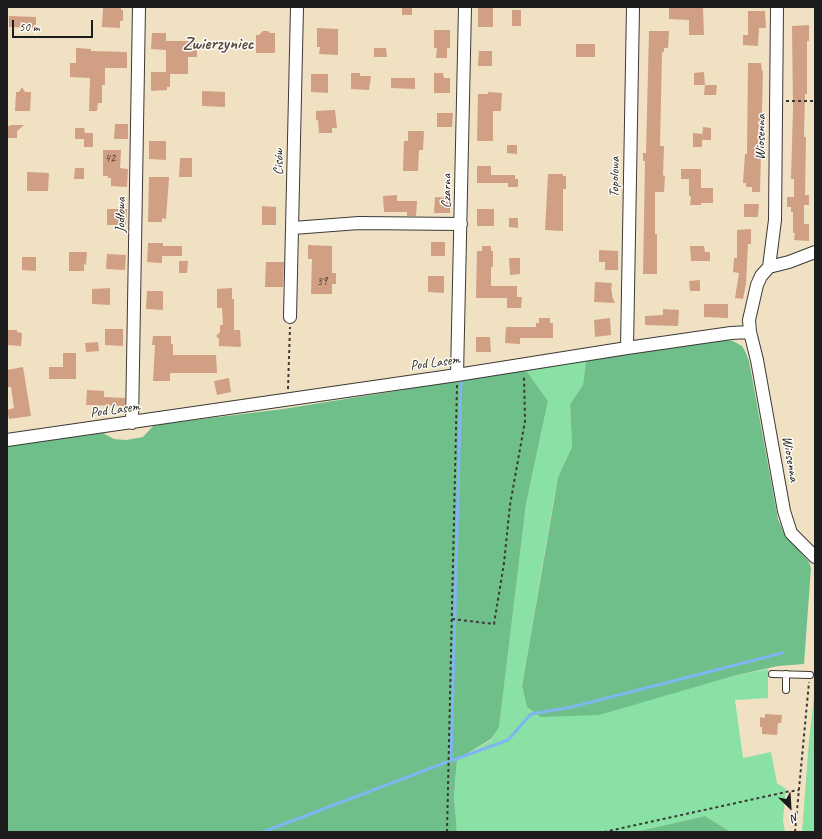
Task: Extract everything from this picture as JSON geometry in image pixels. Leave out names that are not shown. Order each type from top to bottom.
[{"type":"street","name":"Jodłowa","points":[[132,423],[139,7]]},
{"type":"street","name":"Cisów","points":[[290,317],[297,7]]},
{"type":"street","name":"Czarna","points":[[457,375],[465,7]]},
{"type":"street","name":"Topolowa","points":[[627,348],[633,7]]},
{"type":"street","name":"Wiosenna","points":[[768,266],[775,220],[778,7]]},
{"type":"street","points":[[293,228],[359,223],[461,224]]},
{"type":"street","points":[[750,332],[749,320],[757,285],[768,266],[789,262],[815,252]]},
{"type":"street","name":"Pod Lasem","points":[[7,440],[457,375],[627,348],[731,333],[750,332]]},
{"type":"street","name":"Wiosenna","points":[[750,332],[757,360],[784,511],[791,533],[815,557]]},
{"type":"lane","points":[[772,674],[810,675]]},
{"type":"lane","points":[[786,674],[786,690]]},
{"type":"path","points":[[776,101],[815,101]]},
{"type":"path","points":[[288,400],[290,317]]},
{"type":"path","points":[[454,620],[494,624],[504,563],[510,505],[526,421],[524,365]]},
{"type":"path","points":[[447,832],[454,620],[457,375]]},
{"type":"path","points":[[795,832],[810,675]]},
{"type":"path","points":[[604,832],[799,790]]},
{"type":"green space","points":[[719,339],[733,341],[742,346],[745,351],[749,361],[778,519],[784,533],[809,562],[811,568],[804,664],[778,666],[733,676],[599,715],[541,717],[527,707],[522,686],[558,477],[572,447],[570,404],[583,385],[586,360]]},
{"type":"green space","points":[[586,360],[583,385],[570,404],[572,447],[558,477],[553,503],[522,686],[527,707],[733,676],[768,669],[768,698],[735,700],[743,758],[771,752],[777,783],[786,789],[783,820],[785,832],[731,832],[705,816],[635,832],[457,832],[454,796],[457,760],[491,740],[499,728],[526,504],[548,401],[526,370]]},
{"type":"green space","points":[[526,370],[548,401],[526,504],[499,728],[491,739],[457,760],[454,796],[457,832],[7,832],[7,446],[103,433],[114,439],[126,440],[143,437],[154,425],[283,409]]},
{"type":"green space","points":[[815,688],[815,832],[802,832],[809,741]]},
{"type":"green space","points":[[705,816],[731,832],[635,832]]},
{"type":"building","points":[[103,7],[121,7],[121,10],[123,10],[123,21],[120,21],[120,28],[102,27]]},
{"type":"building","points":[[402,7],[412,7],[412,15],[402,15]]},
{"type":"building","points":[[478,7],[493,7],[493,27],[478,27]]},
{"type":"building","points":[[669,7],[703,7],[704,35],[689,35],[689,20],[669,19]]},
{"type":"building","points":[[512,10],[521,10],[521,26],[512,26]]},
{"type":"building","points":[[748,11],[765,11],[766,28],[759,28],[758,46],[743,45],[743,35],[748,35]]},
{"type":"building","points":[[9,16],[36,17],[36,28],[9,27]]},
{"type":"building","points":[[809,25],[809,41],[807,41],[807,94],[805,94],[804,137],[806,137],[805,195],[809,195],[809,205],[804,205],[804,224],[809,224],[809,241],[794,240],[795,233],[793,233],[793,212],[791,212],[791,207],[787,207],[787,197],[794,197],[794,179],[791,179],[793,109],[792,26]]},
{"type":"building","points":[[317,28],[338,29],[338,55],[319,54],[320,47],[317,47]]},
{"type":"building","points":[[434,30],[450,30],[450,48],[447,48],[447,58],[436,58],[437,48],[434,48]]},
{"type":"building","points":[[263,31],[275,33],[275,53],[256,53],[256,35],[259,35]]},
{"type":"building","points":[[649,31],[669,31],[668,48],[664,48],[664,52],[662,52],[660,146],[664,146],[664,192],[655,192],[657,274],[643,274],[645,161],[643,161],[643,153],[646,153]]},
{"type":"building","points":[[152,33],[166,33],[166,41],[197,41],[197,57],[188,57],[188,74],[170,74],[170,87],[167,87],[167,90],[151,91],[151,72],[166,72],[166,50],[151,49]]},
{"type":"building","points":[[576,44],[595,44],[595,57],[576,57]]},
{"type":"building","points":[[76,48],[91,49],[91,51],[127,52],[127,68],[105,68],[105,85],[102,85],[102,103],[98,103],[97,111],[89,111],[90,78],[70,77],[70,63],[76,63]]},
{"type":"building","points":[[374,48],[386,48],[387,57],[374,57]]},
{"type":"building","points":[[479,51],[492,51],[492,66],[478,66]]},
{"type":"building","points":[[748,63],[761,63],[763,71],[760,192],[752,192],[752,187],[746,187],[746,183],[743,183],[745,154],[747,154]]},
{"type":"building","points":[[704,72],[705,85],[694,85],[694,73]]},
{"type":"building","points":[[351,73],[360,73],[360,76],[371,76],[369,90],[351,89]]},
{"type":"building","points":[[434,73],[443,73],[444,78],[450,78],[450,93],[434,93]]},
{"type":"building","points":[[311,74],[328,74],[328,93],[311,92]]},
{"type":"building","points":[[391,78],[415,78],[415,89],[391,88]]},
{"type":"building","points":[[705,85],[717,85],[716,95],[704,95]]},
{"type":"building","points":[[22,87],[25,92],[31,92],[30,111],[15,111],[16,92],[19,92]]},
{"type":"building","points":[[202,91],[225,92],[225,107],[202,106]]},
{"type":"building","points":[[488,92],[502,93],[501,111],[493,111],[493,141],[477,141],[478,94],[488,94]]},
{"type":"building","points":[[335,110],[337,128],[332,128],[332,133],[319,133],[318,120],[316,120],[316,111]]},
{"type":"building","points":[[437,113],[453,113],[452,127],[437,127]]},
{"type":"building","points":[[115,124],[128,124],[128,139],[114,139]]},
{"type":"building","points":[[24,125],[17,131],[17,138],[7,138],[7,126]]},
{"type":"building","points":[[703,127],[711,128],[711,140],[702,140],[702,147],[693,147],[693,133],[702,134],[702,138]]},
{"type":"building","points":[[75,128],[84,128],[85,133],[93,133],[93,147],[84,147],[84,139],[75,139]]},
{"type":"building","points":[[408,131],[424,131],[423,150],[419,150],[418,171],[403,171],[404,141],[408,141]]},
{"type":"building","points":[[149,141],[166,141],[166,160],[149,159]]},
{"type":"building","points":[[507,145],[517,145],[517,154],[507,153]]},
{"type":"building","points":[[103,150],[121,150],[120,168],[128,169],[127,187],[111,186],[111,178],[108,178],[108,176],[103,176]]},
{"type":"building","points":[[180,158],[192,158],[192,177],[179,177]]},
{"type":"building","points":[[477,166],[491,166],[491,175],[515,175],[515,179],[518,179],[518,187],[508,187],[508,183],[477,183]]},
{"type":"building","points":[[75,168],[84,168],[84,179],[74,179]]},
{"type":"building","points":[[681,169],[701,169],[701,188],[713,188],[713,203],[690,205],[691,196],[689,196],[689,179],[681,179]]},
{"type":"building","points":[[27,172],[49,173],[48,191],[27,191]]},
{"type":"building","points":[[548,174],[563,174],[563,176],[566,176],[566,189],[563,189],[563,231],[545,230]]},
{"type":"building","points":[[149,177],[169,177],[166,219],[162,218],[162,222],[148,222]]},
{"type":"building","points":[[397,195],[397,201],[417,201],[416,216],[407,216],[407,212],[384,212],[383,196]]},
{"type":"building","points":[[435,197],[450,198],[450,213],[434,213]]},
{"type":"building","points":[[744,204],[759,204],[758,217],[744,217]]},
{"type":"building","points":[[262,206],[276,207],[276,225],[262,225]]},
{"type":"building","points":[[107,209],[127,209],[126,225],[107,225]]},
{"type":"building","points":[[477,209],[494,209],[494,226],[477,226]]},
{"type":"building","points":[[509,218],[518,218],[518,228],[509,227]]},
{"type":"building","points":[[751,229],[751,244],[748,244],[746,284],[743,299],[735,298],[739,273],[733,272],[734,258],[737,258],[737,230]]},
{"type":"building","points":[[431,242],[445,242],[445,256],[431,256]]},
{"type":"building","points":[[148,243],[163,243],[163,246],[182,246],[182,256],[162,256],[162,263],[147,262]]},
{"type":"building","points":[[308,245],[332,246],[332,273],[336,273],[336,284],[332,284],[332,294],[311,294],[312,259],[308,259]]},
{"type":"building","points":[[482,246],[491,246],[491,251],[493,251],[491,286],[517,286],[517,297],[522,297],[521,308],[507,308],[507,298],[476,298],[477,251],[482,251]]},
{"type":"building","points":[[690,246],[704,246],[705,252],[710,252],[710,261],[691,261]]},
{"type":"building","points":[[599,250],[618,251],[618,270],[605,270],[605,262],[599,262]]},
{"type":"building","points":[[69,252],[87,252],[84,271],[69,271]]},
{"type":"building","points":[[107,254],[126,255],[125,270],[106,269]]},
{"type":"building","points":[[22,257],[36,257],[36,271],[22,270]]},
{"type":"building","points":[[509,258],[520,258],[520,274],[510,275]]},
{"type":"building","points":[[179,261],[188,261],[187,273],[179,273]]},
{"type":"building","points":[[266,262],[284,262],[283,287],[265,287]]},
{"type":"building","points":[[428,276],[444,276],[444,293],[428,292]]},
{"type":"building","points":[[700,280],[700,291],[690,291],[689,281]]},
{"type":"building","points":[[595,282],[612,283],[611,291],[615,303],[594,302]]},
{"type":"building","points":[[110,288],[110,305],[92,304],[92,289]]},
{"type":"building","points":[[232,288],[232,299],[234,299],[234,330],[240,330],[241,347],[219,346],[219,339],[216,336],[220,332],[220,325],[223,325],[222,308],[217,308],[217,289]]},
{"type":"building","points":[[147,291],[163,291],[163,310],[146,309]]},
{"type":"building","points":[[704,304],[728,304],[728,318],[704,317]]},
{"type":"building","points":[[663,309],[679,310],[678,326],[645,325],[645,316],[663,315]]},
{"type":"building","points":[[539,318],[550,318],[550,323],[553,323],[553,338],[520,338],[520,344],[505,343],[506,327],[536,327],[536,323],[539,323]]},
{"type":"building","points":[[610,318],[611,335],[595,337],[594,320]]},
{"type":"building","points":[[105,329],[123,329],[123,346],[105,345]]},
{"type":"building","points":[[7,330],[17,330],[17,332],[22,333],[21,346],[7,345]]},
{"type":"building","points":[[153,336],[171,336],[173,355],[216,355],[217,373],[170,373],[170,381],[153,381],[155,345],[152,345]]},
{"type":"building","points":[[476,337],[490,337],[491,352],[476,352]]},
{"type":"building","points":[[98,342],[99,351],[86,352],[85,343]]},
{"type":"building","points":[[63,353],[76,353],[76,379],[49,379],[49,367],[63,367]]},
{"type":"building","points":[[23,367],[31,416],[9,419],[7,410],[14,408],[11,387],[7,387],[7,370]]},
{"type":"building","points":[[229,378],[231,392],[217,395],[214,381]]},
{"type":"building","points":[[87,390],[104,391],[104,397],[125,398],[125,406],[86,405]]},
{"type":"building","points":[[765,714],[782,715],[781,723],[778,723],[777,735],[762,734],[760,717],[765,718]]},
{"type":"waterway","points":[[461,382],[451,761],[508,740],[531,714],[572,707],[782,653]]},
{"type":"waterway","points":[[263,832],[447,762]]},
{"type":"district","name":"Zwierzyniec","points":[[218,44]]}]
